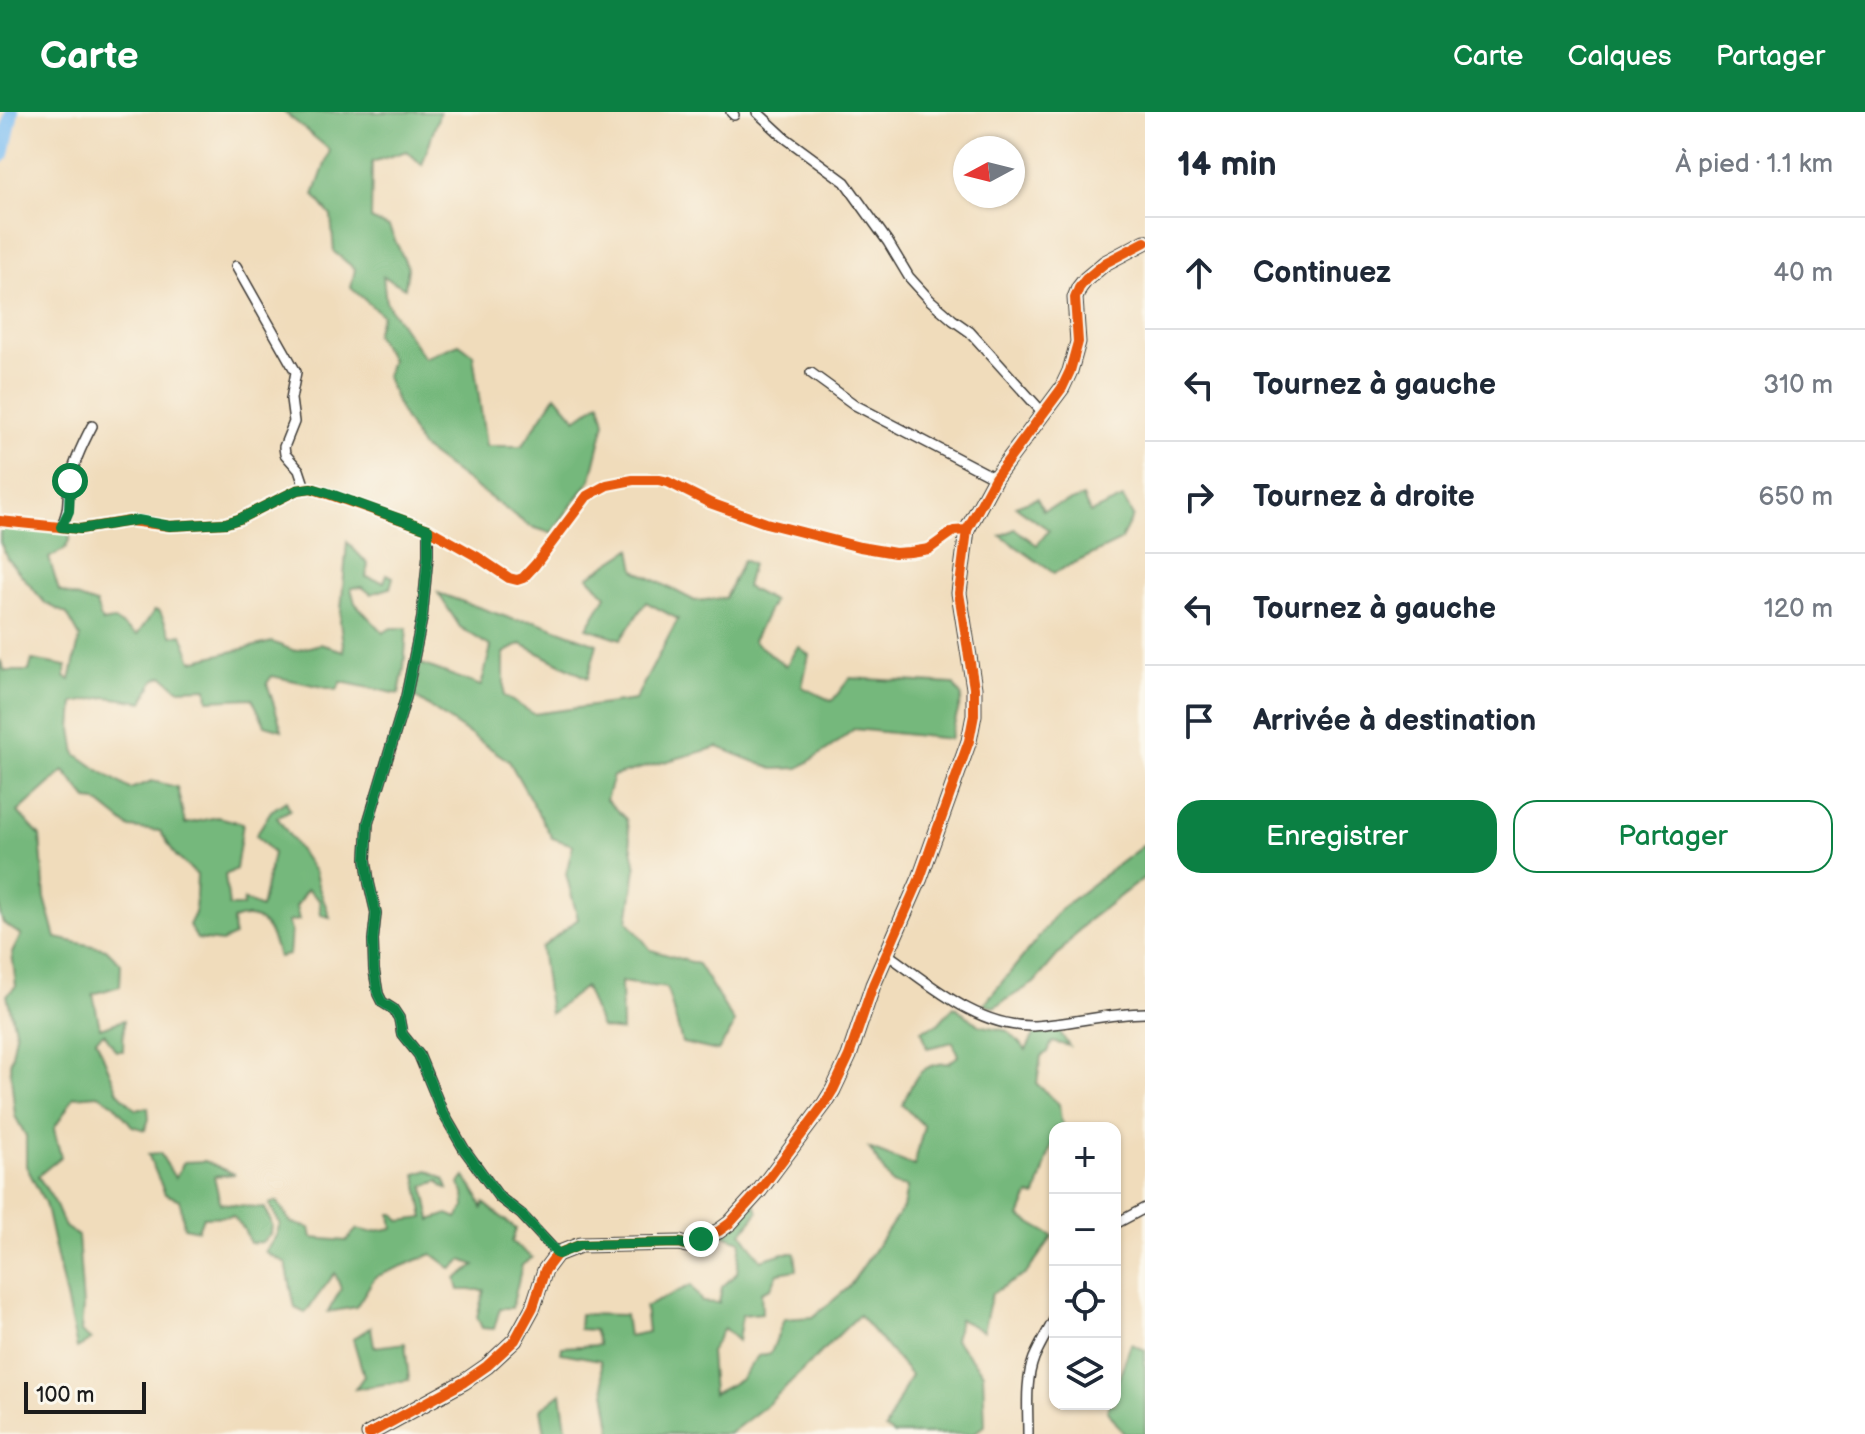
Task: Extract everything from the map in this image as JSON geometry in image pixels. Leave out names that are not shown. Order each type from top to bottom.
[{"type":"street","points":[[755,128],[758,113]]},
{"type":"street","points":[[758,113],[784,137],[845,182],[909,277],[930,300],[970,332],[1044,414]]},
{"type":"street","points":[[369,1434],[464,1382],[515,1340],[533,1307],[545,1270],[558,1254],[580,1245],[686,1245],[730,1223],[760,1190],[833,1090],[920,878],[969,741],[974,715],[974,688],[959,593],[967,530],[995,478],[1062,388],[1076,356],[1076,292],[1105,263],[1145,242]]},
{"type":"street","points":[[236,266],[296,372],[291,399],[294,422],[284,447],[285,454],[299,470],[305,488]]},
{"type":"street","points":[[811,373],[855,405],[995,478]]},
{"type":"street","points":[[61,527],[69,511],[72,473],[92,426]]},
{"type":"street","points":[[0,521],[80,529],[138,520],[170,526],[226,523],[305,488],[325,492],[428,529],[517,580],[535,565],[587,496],[607,485],[633,480],[668,482],[710,503],[766,523],[895,553],[929,549],[954,531],[967,530]]},
{"type":"street","points":[[428,529],[427,571],[406,697],[367,832],[367,871],[376,913],[373,940],[378,994],[399,1018],[402,1034],[419,1055],[442,1111],[464,1149],[499,1197],[521,1214],[558,1254]]},
{"type":"street","points":[[887,954],[952,1000],[983,1017],[1000,1021],[1036,1026],[1145,1013]]},
{"type":"street","points":[[1121,1221],[1145,1208]]},
{"type":"street","points":[[1028,1434],[1031,1369],[1049,1330]]},
{"type":"green space","points":[[284,112],[440,112],[422,165],[407,151],[372,162],[371,219],[389,227],[408,268],[405,288],[383,276],[386,302],[424,358],[459,344],[473,354],[486,446],[522,446],[556,395],[576,419],[600,402],[605,422],[591,479],[551,533],[529,526],[421,447],[386,377],[391,360],[375,334],[382,315],[351,288],[355,269],[334,252],[331,216],[314,195],[330,150]]},
{"type":"green space","points":[[1083,497],[1090,513],[1123,498],[1133,516],[1120,541],[1054,573],[1001,536],[1015,529],[1037,545],[1049,530],[1015,506],[1037,498],[1043,510]]},
{"type":"green space","points":[[65,522],[70,538],[65,549],[49,558],[59,591],[96,604],[102,622],[114,620],[137,635],[155,610],[160,612],[172,636],[182,634],[192,661],[272,642],[295,651],[320,644],[344,651],[340,622],[347,542],[368,564],[366,577],[384,582],[387,574],[393,577],[390,588],[371,594],[362,587],[351,588],[355,603],[383,633],[391,628],[407,628],[399,694],[341,682],[337,690],[272,676],[267,683],[282,730],[265,725],[252,698],[208,700],[207,688],[178,689],[163,676],[154,680],[143,702],[106,697],[74,703],[72,729],[76,754],[97,769],[130,789],[152,781],[177,787],[185,824],[217,817],[243,823],[236,869],[225,875],[229,906],[243,906],[244,900],[261,908],[273,853],[256,835],[271,811],[286,801],[290,810],[277,817],[315,873],[330,917],[321,915],[319,900],[307,889],[296,907],[299,920],[288,922],[291,931],[289,955],[278,957],[269,932],[252,917],[233,920],[234,936],[222,942],[197,939],[189,925],[195,913],[197,875],[176,856],[160,831],[130,828],[96,801],[88,800],[64,771],[18,812],[40,836],[45,898],[56,938],[106,949],[121,964],[120,986],[93,994],[100,1028],[124,1020],[123,1051],[116,1051],[104,1033],[96,1039],[118,1092],[136,1110],[148,1107],[149,1119],[145,1130],[132,1126],[114,1104],[98,1095],[74,1097],[54,1129],[61,1157],[38,1176],[54,1201],[65,1227],[78,1236],[83,1307],[81,1332],[91,1340],[77,1348],[45,1203],[26,1166],[26,1136],[15,1116],[10,1065],[16,1034],[7,995],[16,986],[12,953],[21,935],[3,923],[0,914],[0,660],[5,671],[29,671],[32,660],[66,666],[65,677],[70,680],[80,637],[67,614],[45,603],[7,558],[0,542],[0,533],[4,523],[28,526]]},
{"type":"green space","points":[[631,549],[635,570],[695,601],[725,598],[743,560],[752,564],[746,587],[773,601],[753,641],[786,666],[798,646],[809,655],[802,687],[832,701],[850,678],[953,684],[962,697],[950,739],[854,729],[799,768],[773,769],[718,747],[613,776],[606,800],[626,819],[636,868],[628,921],[651,950],[698,964],[734,1022],[718,1051],[682,1043],[667,988],[621,982],[622,1031],[601,1028],[585,987],[550,1014],[541,948],[578,919],[566,874],[573,845],[552,838],[509,761],[415,697],[419,663],[481,686],[491,647],[460,627],[438,593],[515,620],[535,621],[597,644],[588,678],[521,644],[504,653],[504,696],[534,714],[635,700],[678,619],[646,602],[621,639],[587,628],[606,596],[588,577]]},
{"type":"green space","points":[[1145,844],[1145,877],[1086,922],[1034,983],[994,1007],[984,1004],[1060,909]]},
{"type":"green space","points":[[954,1006],[979,1025],[1008,1031],[1026,1050],[1035,1033],[1057,1028],[1069,1046],[1052,1042],[1048,1052],[1041,1056],[1037,1084],[1059,1104],[1062,1122],[1049,1122],[1049,1153],[1036,1196],[1029,1195],[1020,1217],[1049,1234],[1049,1242],[1026,1274],[992,1293],[983,1331],[959,1319],[955,1340],[983,1373],[985,1425],[973,1434],[893,1434],[885,1429],[911,1375],[859,1315],[768,1404],[729,1434],[612,1434],[600,1360],[561,1353],[562,1347],[599,1345],[594,1330],[579,1329],[580,1314],[625,1315],[628,1336],[648,1332],[645,1307],[691,1285],[702,1302],[719,1303],[722,1287],[737,1273],[741,1241],[723,1235],[755,1203],[758,1212],[742,1233],[761,1260],[783,1253],[795,1253],[797,1270],[778,1273],[771,1288],[761,1292],[762,1313],[742,1315],[738,1341],[724,1328],[710,1352],[713,1394],[740,1380],[758,1356],[771,1353],[784,1319],[813,1317],[848,1288],[903,1208],[907,1187],[892,1184],[869,1148],[914,1166],[924,1126],[902,1105],[923,1070],[949,1063],[958,1056],[953,1042],[927,1048],[922,1030],[938,1024]]},
{"type":"green space","points":[[160,1153],[175,1178],[184,1162],[205,1161],[235,1174],[214,1176],[220,1203],[264,1208],[272,1224],[271,1233],[262,1242],[250,1243],[233,1216],[203,1217],[198,1230],[184,1227],[180,1200],[165,1194],[148,1154]]},
{"type":"green space","points":[[429,1170],[445,1180],[448,1189],[439,1181],[424,1186],[431,1220],[448,1214],[457,1218],[465,1207],[464,1193],[459,1184],[465,1177],[482,1208],[484,1203],[516,1229],[512,1242],[532,1258],[522,1265],[512,1308],[500,1308],[494,1329],[482,1328],[477,1317],[484,1290],[459,1290],[456,1279],[475,1265],[462,1260],[452,1269],[432,1254],[375,1277],[356,1307],[328,1312],[341,1289],[335,1273],[305,1313],[295,1308],[286,1263],[265,1252],[280,1224],[269,1204],[277,1201],[291,1223],[310,1228],[312,1238],[346,1241],[357,1229],[370,1232],[393,1228],[391,1214],[395,1214],[400,1221],[424,1218],[416,1174]]},
{"type":"green space","points":[[371,1327],[374,1347],[405,1343],[409,1380],[355,1389],[364,1376],[353,1339]]},
{"type":"green space","points":[[1131,1344],[1145,1350],[1145,1434],[1124,1434],[1107,1410],[1121,1410],[1121,1372]]},
{"type":"green space","points":[[561,1393],[567,1434],[545,1434],[541,1409]]},
{"type":"waterway","points":[[0,157],[12,112]]},
{"type":"cycle path","points":[[369,1434],[464,1382],[515,1340],[533,1307],[545,1270],[557,1254],[580,1245],[686,1245],[719,1231],[760,1190],[825,1103],[849,1056],[873,985],[920,878],[969,741],[974,715],[974,688],[959,593],[967,530],[995,478],[1062,388],[1070,371],[1078,342],[1075,298],[1079,288],[1105,263],[1145,242]]},
{"type":"cycle path","points":[[0,521],[80,529],[130,521],[170,526],[226,523],[297,490],[311,488],[428,529],[517,580],[535,565],[587,496],[607,485],[633,480],[668,482],[710,503],[766,523],[895,553],[929,549],[954,531],[967,530]]},
{"type":"route","points":[[70,481],[69,511],[61,527],[94,528],[138,520],[170,526],[233,522],[297,490],[311,488],[428,529],[422,618],[406,697],[368,823],[366,841],[369,883],[376,913],[373,940],[378,994],[399,1018],[402,1034],[419,1055],[442,1111],[464,1149],[499,1197],[521,1214],[558,1254],[580,1245],[686,1245],[701,1239]]}]
